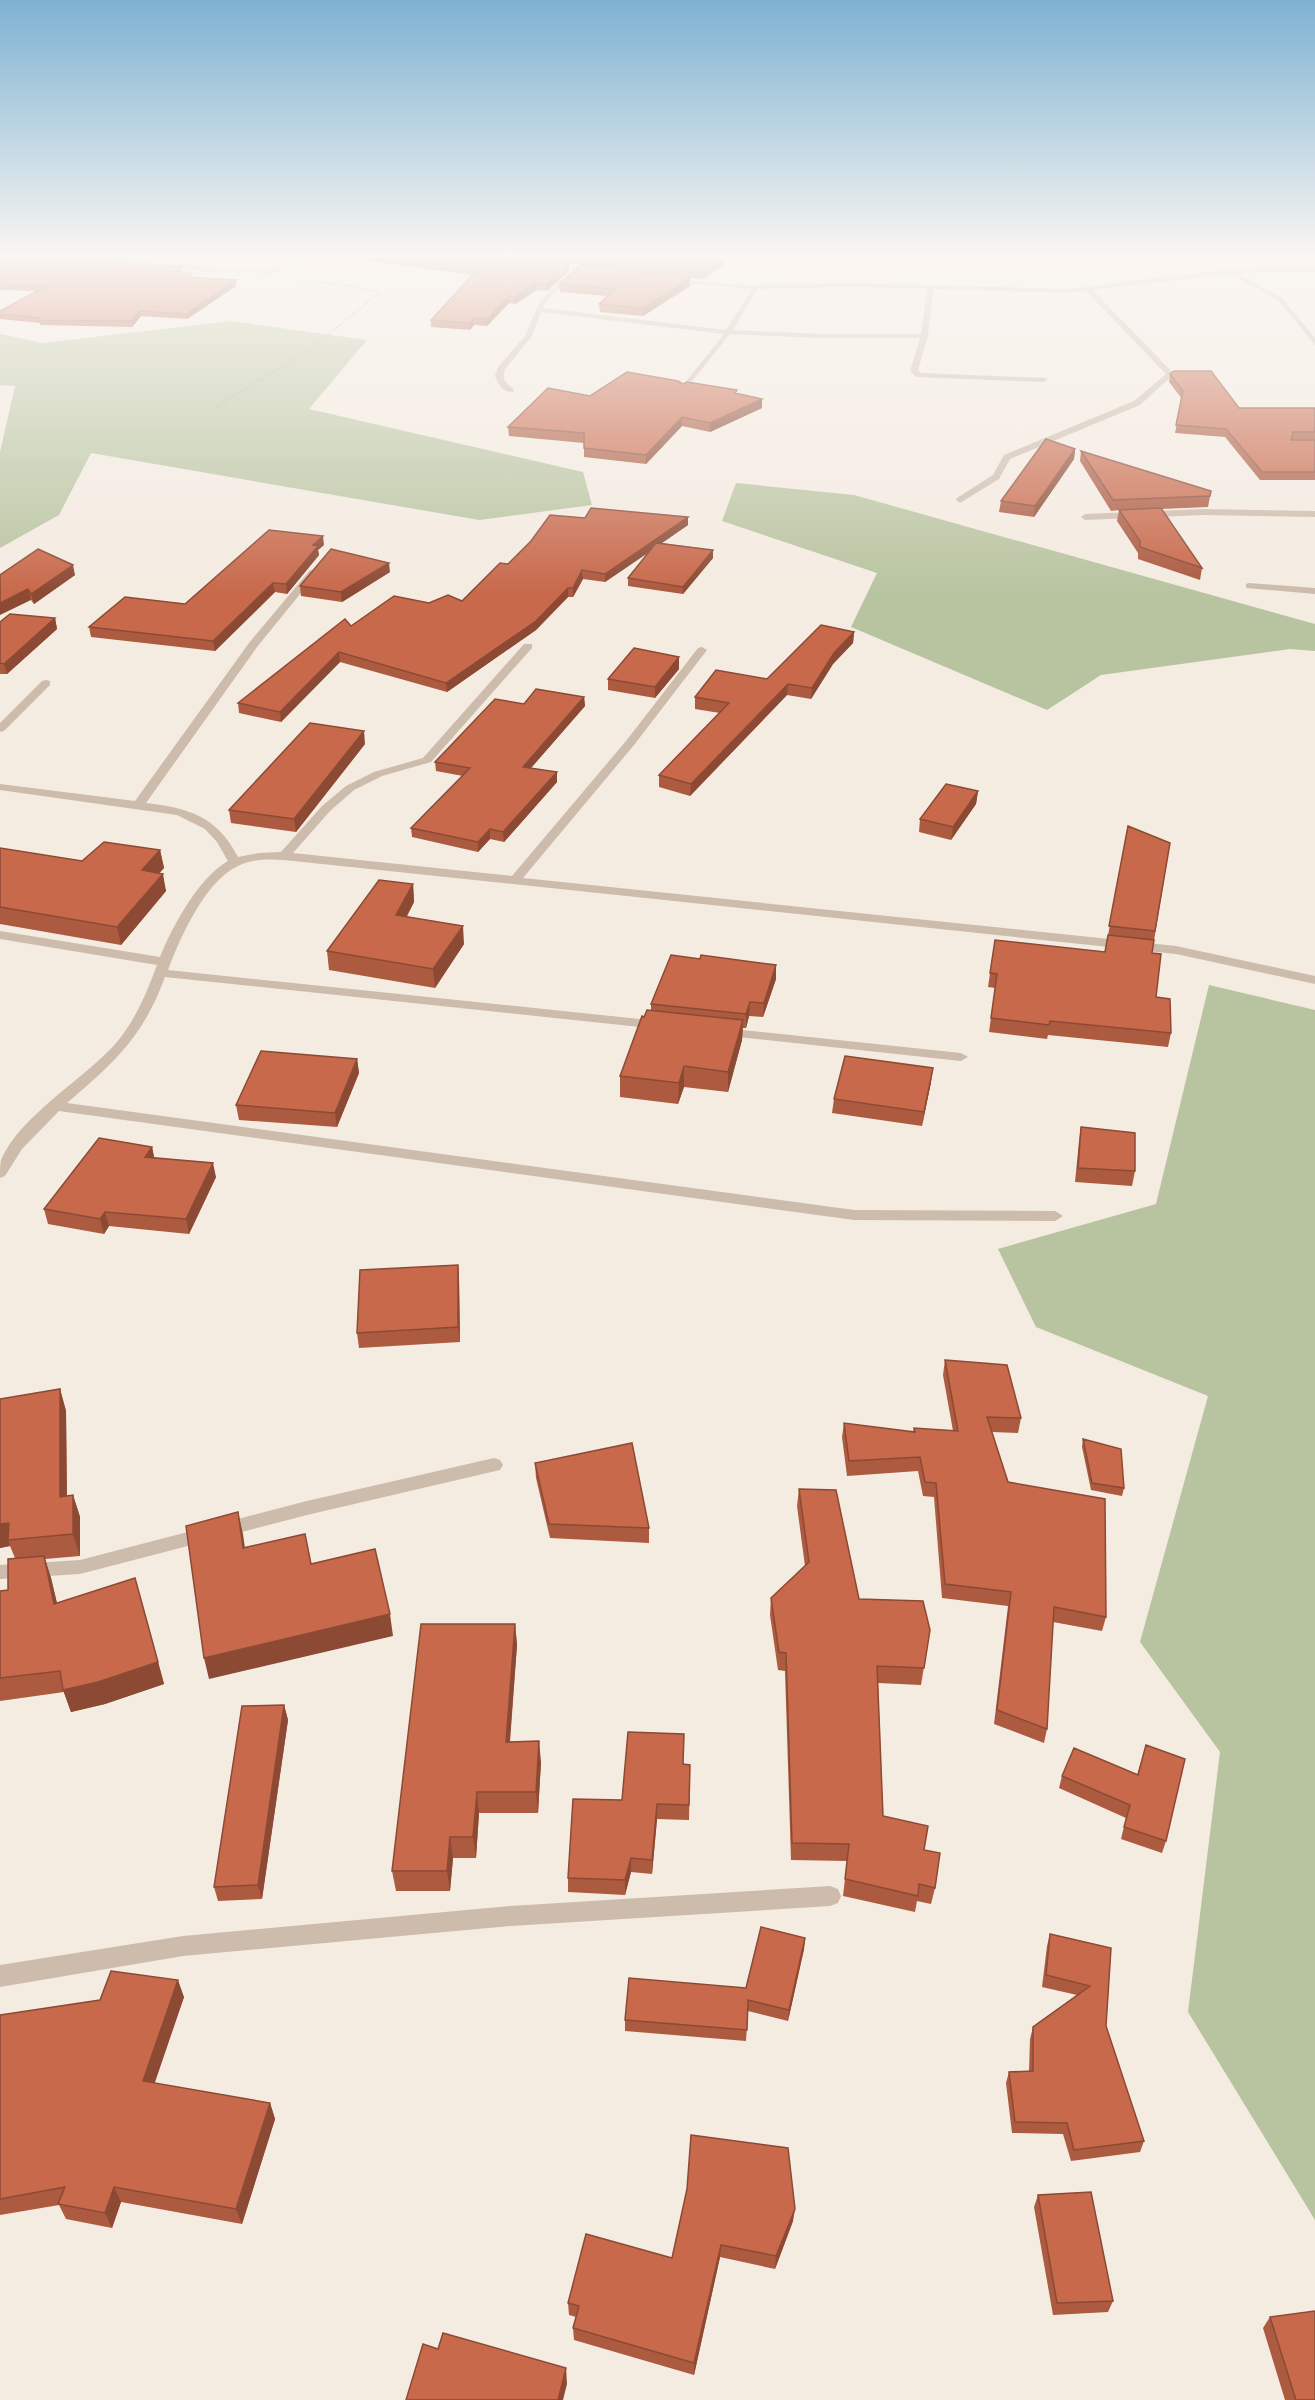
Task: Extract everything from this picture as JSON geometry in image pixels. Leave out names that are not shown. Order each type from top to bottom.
[{"type":"street","points":[[501,369],[499,376],[502,384],[510,390]]},
{"type":"street","points":[[684,389],[700,369]]},
{"type":"street","points":[[915,369],[919,375],[1043,380]]},
{"type":"street","points":[[960,500],[996,477],[1007,457],[1137,403],[1170,374],[1165,369]]},
{"type":"street","points":[[1085,517],[1203,512],[1315,514]]},
{"type":"street","points":[[139,804],[253,645],[318,565]]},
{"type":"street","points":[[1249,586],[1315,591]]},
{"type":"street","points":[[284,856],[330,806],[353,786],[377,774],[406,768],[427,760],[528,646]]},
{"type":"street","points":[[515,880],[630,743],[702,650]]},
{"type":"street","points":[[0,729],[46,683]]},
{"type":"street","points":[[0,787],[139,804],[193,815],[209,825],[225,842],[234,862]]},
{"type":"street","points":[[0,1173],[18,1145],[106,1061],[133,1030],[171,945],[207,886],[234,862],[250,857],[284,856],[1176,950],[1315,980]]},
{"type":"street","points":[[0,935],[163,967],[679,1027]]},
{"type":"street","points":[[714,1031],[962,1057]]},
{"type":"street","points":[[57,1106],[854,1215],[1055,1216]]},
{"type":"street","points":[[0,1572],[80,1567],[307,1508],[494,1465]]},
{"type":"street","points":[[0,1976],[183,1946],[511,1916],[830,1896]]},
{"type":"path","points":[[216,406],[278,369]]},
{"type":"green space","points":[[0,369],[343,369],[309,409],[583,472],[592,505],[479,520],[91,453],[59,515],[0,548],[0,452],[15,386],[0,385]]},
{"type":"green space","points":[[736,483],[854,495],[1315,624],[1315,651],[1290,649],[1101,675],[1047,710],[851,627],[877,573],[722,521]]},
{"type":"green space","points":[[1209,985],[1315,1010],[1315,2220],[1188,2012],[1220,1752],[1140,1642],[1208,1396],[1036,1327],[998,1249],[1156,1204]]},
{"type":"building","points":[[1174,371],[1211,371],[1239,408],[1315,408],[1315,432],[1293,432],[1291,440],[1315,440],[1315,472],[1262,472],[1226,429],[1176,425],[1183,391],[1170,374]]},
{"type":"building","points":[[627,372],[678,381],[683,384],[687,382],[737,390],[735,393],[762,399],[710,423],[682,417],[646,455],[584,448],[584,433],[508,427],[548,388],[590,396]]},
{"type":"building","points":[[1046,439],[1075,449],[1035,506],[1001,501]]},
{"type":"building","points":[[1081,451],[1211,491],[1210,496],[1113,500]]},
{"type":"building","points":[[591,508],[688,517],[605,574],[582,570],[573,588],[568,588],[536,621],[446,683],[339,652],[280,712],[238,703],[345,619],[351,626],[394,596],[429,603],[448,595],[462,601],[500,563],[508,564],[531,541],[550,515],[585,518]]},
{"type":"building","points":[[1161,508],[1202,568],[1140,547],[1140,541],[1119,510]]},
{"type":"building","points":[[269,530],[323,536],[313,545],[318,546],[286,584],[273,583],[213,641],[89,627],[125,597],[185,604]]},
{"type":"building","points":[[656,543],[713,550],[683,587],[628,578]]},
{"type":"building","points":[[38,549],[73,565],[31,594],[28,589],[0,603],[0,575]]},
{"type":"building","points":[[331,549],[389,563],[341,592],[300,586]]},
{"type":"building","points":[[10,614],[55,618],[4,664],[0,663],[0,622]]},
{"type":"building","points":[[821,625],[854,632],[834,653],[812,688],[788,684],[691,784],[659,775],[729,703],[695,697],[716,670],[767,679]]},
{"type":"building","points":[[634,648],[679,657],[655,687],[608,679]]},
{"type":"building","points":[[536,689],[584,697],[523,767],[557,772],[503,832],[490,829],[478,842],[411,828],[470,768],[435,762],[495,699],[524,704]]},
{"type":"building","points":[[310,723],[364,731],[294,819],[229,810]]},
{"type":"building","points":[[946,784],[978,791],[953,827],[920,819]]},
{"type":"building","points":[[1128,826],[1170,843],[1155,931],[1109,926]]},
{"type":"building","points":[[104,842],[160,850],[142,870],[163,874],[117,927],[0,907],[0,848],[82,861]]},
{"type":"building","points":[[379,880],[413,884],[396,915],[463,926],[433,969],[327,951]]},
{"type":"building","points":[[1108,935],[1154,940],[1152,953],[1161,954],[1156,997],[1170,999],[1171,1033],[1050,1021],[1049,1025],[991,1018],[997,974],[990,973],[995,940],[1105,952]]},
{"type":"building","points":[[671,955],[700,959],[701,955],[776,965],[764,1003],[750,1002],[746,1014],[651,1004]]},
{"type":"building","points":[[647,1010],[743,1020],[728,1072],[684,1066],[679,1083],[620,1076],[642,1016],[644,1017]]},
{"type":"building","points":[[261,1051],[357,1059],[335,1113],[236,1105]]},
{"type":"building","points":[[845,1056],[933,1068],[924,1112],[834,1099]]},
{"type":"building","points":[[1081,1127],[1135,1133],[1135,1171],[1078,1168]]},
{"type":"building","points":[[99,1138],[152,1147],[145,1157],[213,1163],[186,1219],[105,1212],[100,1219],[44,1209]]},
{"type":"building","points":[[458,1265],[458,1327],[357,1333],[360,1270]]},
{"type":"building","points":[[945,1360],[1007,1365],[1021,1418],[987,1417],[1008,1482],[1105,1499],[1106,1617],[1054,1607],[1047,1729],[997,1710],[1011,1592],[945,1584],[936,1483],[925,1482],[920,1457],[849,1461],[844,1423],[915,1432],[914,1428],[958,1431]]},
{"type":"building","points":[[60,1389],[60,1497],[73,1495],[73,1534],[8,1540],[9,1523],[0,1524],[0,1399]]},
{"type":"building","points":[[1083,1439],[1121,1449],[1124,1488],[1092,1483]]},
{"type":"building","points":[[632,1443],[649,1528],[549,1524],[535,1463]]},
{"type":"building","points":[[799,1489],[836,1490],[859,1599],[923,1601],[930,1630],[924,1668],[877,1666],[883,1816],[928,1826],[924,1850],[940,1853],[935,1888],[919,1884],[918,1896],[845,1879],[849,1844],[792,1843],[786,1653],[779,1652],[771,1598],[809,1562]]},
{"type":"building","points":[[238,1512],[243,1548],[305,1534],[311,1564],[375,1549],[390,1614],[204,1658],[186,1526]]},
{"type":"building","points":[[44,1556],[54,1604],[135,1578],[158,1662],[98,1682],[63,1690],[60,1671],[0,1678],[0,1591],[8,1590],[8,1559]]},
{"type":"building","points":[[421,1624],[515,1624],[506,1742],[539,1741],[536,1792],[477,1792],[473,1837],[450,1837],[447,1871],[392,1871]]},
{"type":"building","points":[[284,1705],[258,1885],[214,1887],[242,1706]]},
{"type":"building","points":[[628,1732],[684,1734],[683,1764],[690,1765],[689,1805],[657,1804],[652,1860],[631,1858],[625,1880],[568,1878],[573,1799],[622,1800]]},
{"type":"building","points":[[1146,1745],[1185,1759],[1166,1841],[1124,1827],[1130,1805],[1062,1776],[1074,1748],[1138,1775]]},
{"type":"building","points":[[761,1927],[805,1938],[789,2010],[748,2000],[747,2030],[625,2020],[629,1978],[746,1988]]},
{"type":"building","points":[[1050,1934],[1111,1948],[1106,2026],[1144,2141],[1074,2150],[1067,2123],[1015,2122],[1009,2072],[1033,2071],[1033,2027],[1090,1986],[1046,1975]]},
{"type":"building","points":[[111,1971],[178,1980],[143,2081],[270,2103],[236,2209],[114,2187],[105,2213],[58,2204],[65,2187],[0,2199],[0,2015],[100,2000]]},
{"type":"building","points":[[691,2135],[788,2148],[795,2209],[776,2256],[721,2245],[694,2363],[573,2328],[579,2306],[568,2303],[586,2234],[672,2258],[687,2189]]},
{"type":"building","points":[[1091,2192],[1113,2301],[1057,2303],[1038,2195]]},
{"type":"building","points":[[1315,2311],[1315,2400],[1296,2400],[1270,2317]]},
{"type":"building","points":[[443,2333],[566,2368],[558,2400],[406,2400],[423,2344],[438,2349]]}]
